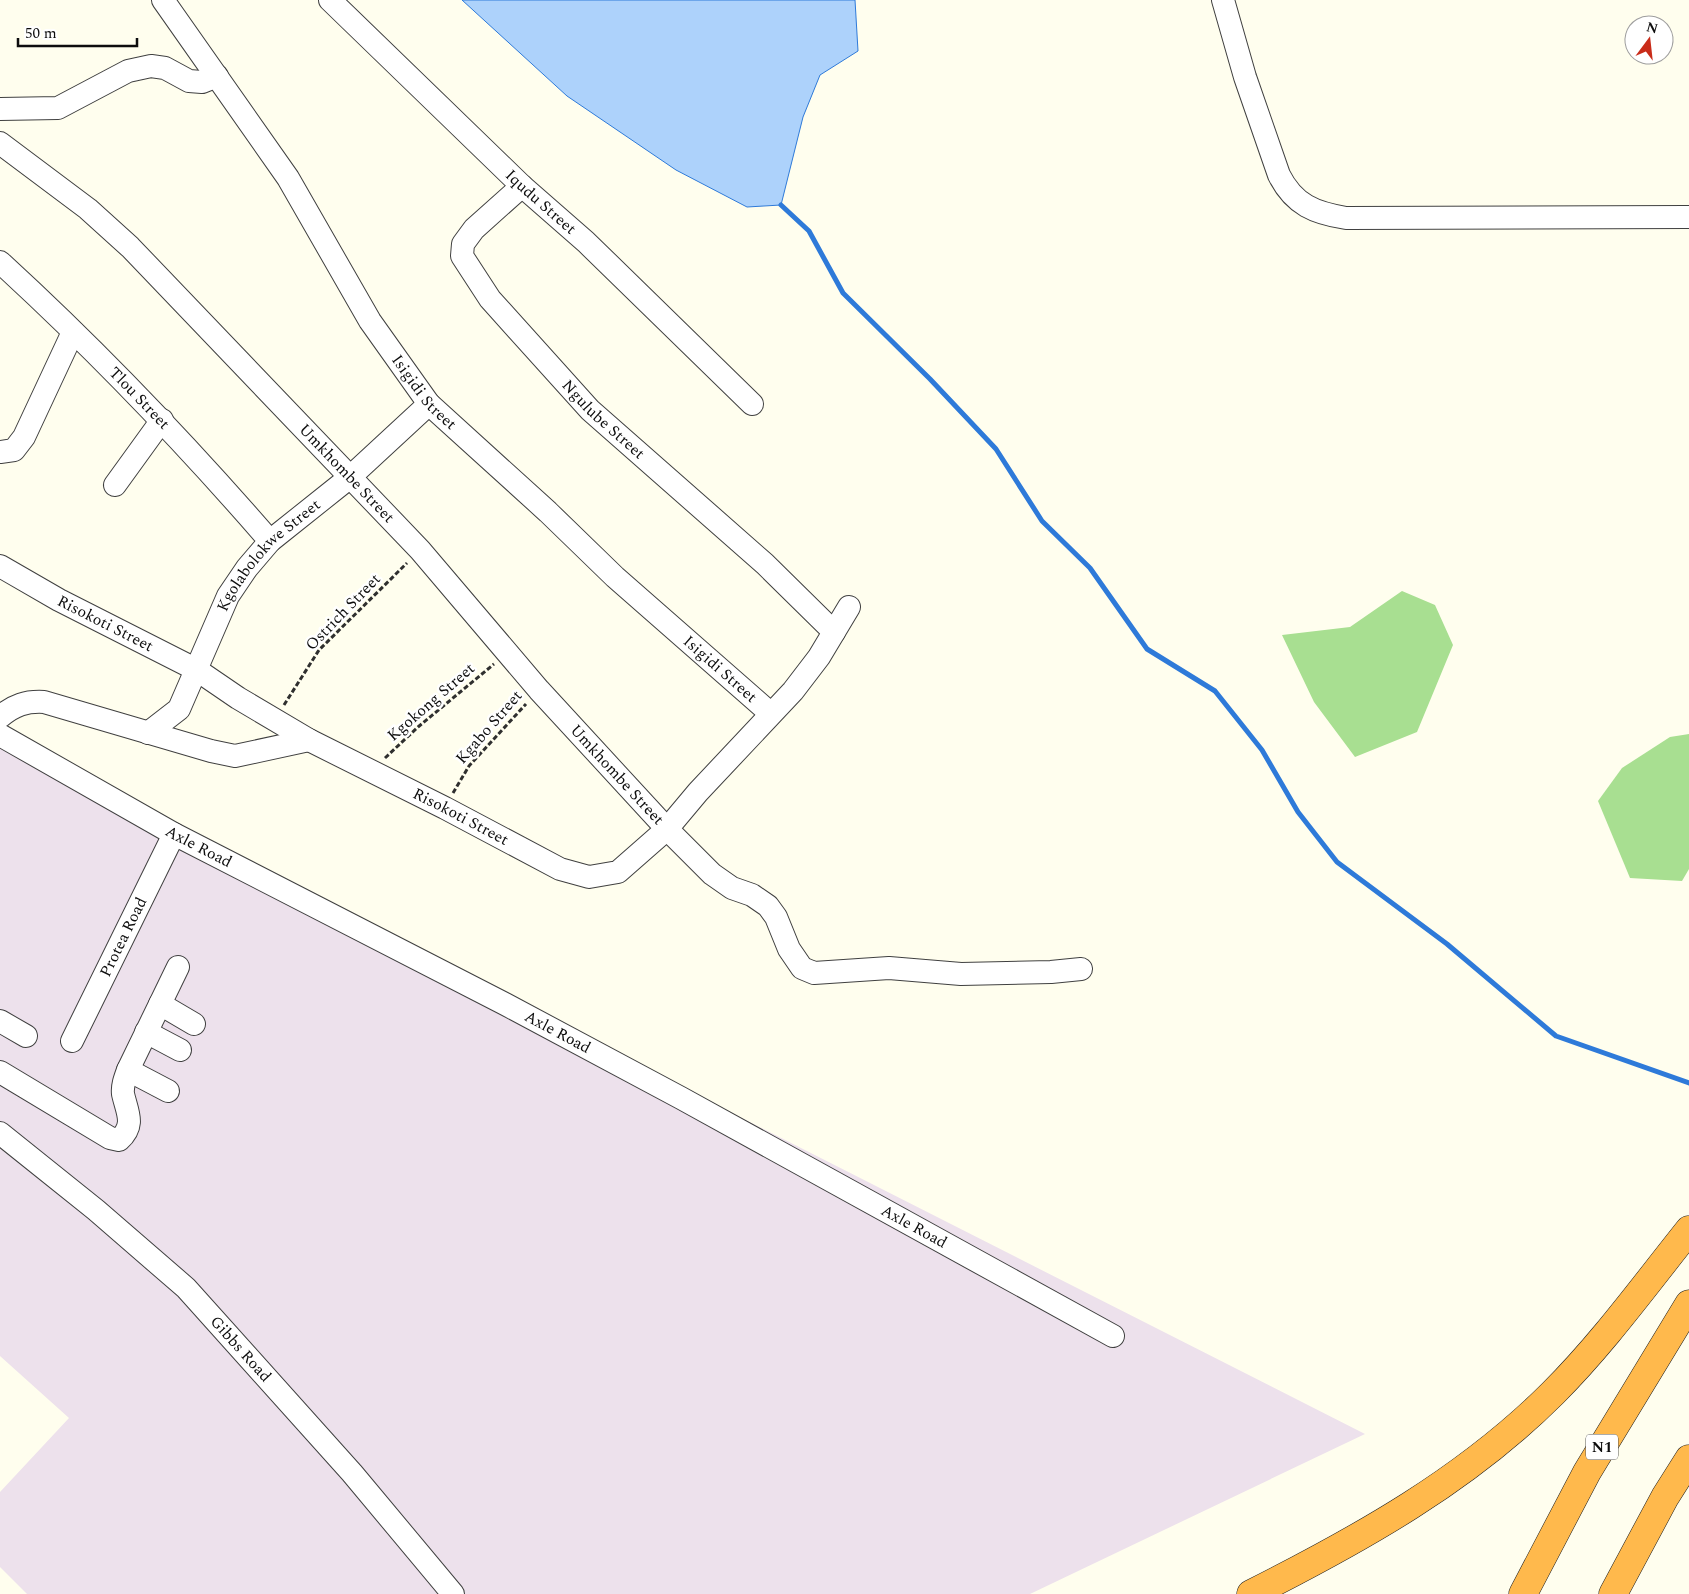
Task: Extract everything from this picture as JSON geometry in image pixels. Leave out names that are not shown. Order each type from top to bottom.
[{"type":"highway","points":[[1252,1594],[1391,1520],[1480,1458],[1553,1393],[1596,1345],[1689,1230]]},
{"type":"highway","name":"N1","points":[[1524,1594],[1587,1472],[1689,1304]]},
{"type":"highway","points":[[1613,1594],[1665,1497],[1689,1459]]},
{"type":"street","name":"Isigidi Street","points":[[163,0],[288,178],[370,321],[429,404],[548,512],[615,577],[770,713]]},
{"type":"street","name":"Iqudu Street","points":[[330,0],[522,186],[586,242],[752,404]]},
{"type":"street","points":[[1223,0],[1245,77],[1279,175],[1286,187],[1299,201],[1318,213],[1346,218],[1689,216]]},
{"type":"street","points":[[0,109],[58,108],[128,71],[151,66],[165,68],[189,81],[202,82],[217,76]]},
{"type":"street","name":"Umkhombe Street","points":[[0,144],[88,209],[130,247],[420,550],[539,690],[667,829],[712,874],[732,888],[752,895],[768,906],[776,917],[796,960],[802,968],[814,973],[889,968],[961,974],[1051,972],[1080,969]]},
{"type":"street","name":"Ngulube Street","points":[[522,186],[465,238],[462,256],[479,283],[522,337],[590,410],[765,564],[834,632]]},
{"type":"street","name":"Tlou Street","points":[[0,263],[162,420],[270,541]]},
{"type":"street","points":[[0,452],[14,450],[24,437],[72,332]]},
{"type":"street","name":"Kgolabolokwe Street","points":[[148,733],[173,716],[179,708],[228,596],[247,568],[270,541],[350,478],[429,404]]},
{"type":"street","points":[[115,485],[162,420]]},
{"type":"street","name":"Risokoti Street","points":[[0,566],[59,600],[197,670],[274,721],[309,740],[445,808],[560,869],[583,877],[596,877],[618,872],[667,829],[770,713],[793,691],[819,657],[849,607]]},
{"type":"street","points":[[0,717],[20,704],[32,701],[44,702],[148,733],[236,756],[309,740]]},
{"type":"street","name":"Axle Road","points":[[0,735],[174,834],[505,1004],[681,1098],[1113,1336]]},
{"type":"street","name":"Protea Road","points":[[72,1041],[174,834]]},
{"type":"street","points":[[0,1072],[110,1138],[119,1140],[126,1134],[130,1115],[123,1095],[123,1084],[178,967]]},
{"type":"street","points":[[160,1004],[194,1024]]},
{"type":"street","points":[[0,1021],[26,1036]]},
{"type":"street","points":[[146,1032],[180,1050]]},
{"type":"street","points":[[128,1070],[168,1091]]},
{"type":"street","name":"Gibbs Road","points":[[0,1133],[96,1210],[186,1288],[352,1473],[453,1594]]},
{"type":"path","name":"Ostrich Street","points":[[274,721],[319,650],[420,550]]},
{"type":"path","name":"Kgokong Street","points":[[372,771],[418,728],[508,653]]},
{"type":"path","name":"Kgabo Street","points":[[445,808],[469,766],[539,690]]},
{"type":"shaded area","points":[[0,742],[1365,1434],[1030,1594],[27,1594],[0,1567],[0,1492],[69,1418],[0,1356]]},
{"type":"green space","points":[[1402,591],[1435,605],[1453,645],[1417,732],[1355,757],[1314,702],[1282,635],[1350,627]]},
{"type":"green space","points":[[1689,734],[1689,869],[1682,881],[1630,878],[1598,801],[1622,768],[1670,737]]},
{"type":"water","points":[[462,0],[855,0],[858,51],[820,75],[803,117],[781,205],[747,207],[676,170],[567,96]]},
{"type":"waterway","points":[[781,205],[809,231],[843,293],[930,379],[996,449],[1042,521],[1090,568],[1147,649],[1215,691],[1262,750],[1298,812],[1337,862],[1447,944],[1556,1036],[1689,1083]]}]
